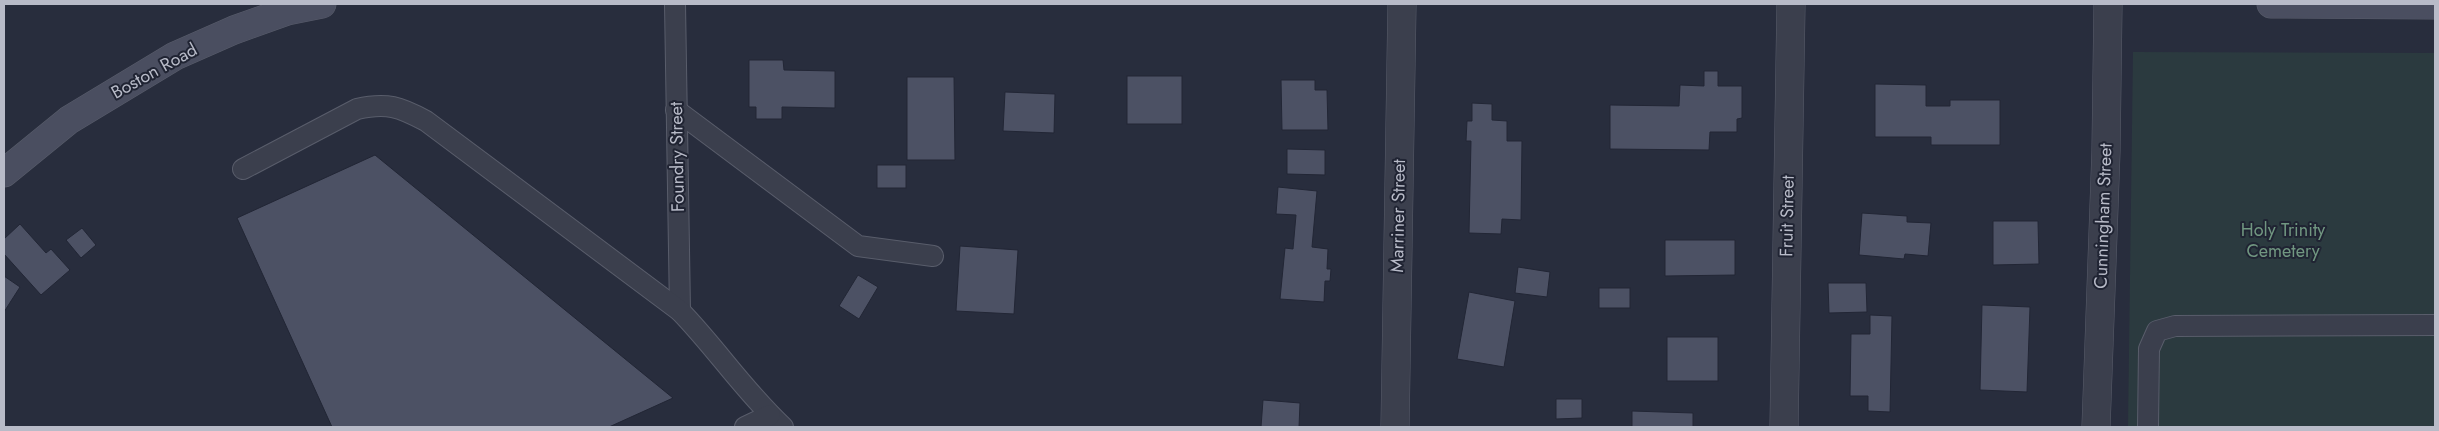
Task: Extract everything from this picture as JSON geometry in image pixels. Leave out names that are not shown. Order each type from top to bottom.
[{"type":"main road","name":"Boston Road","points":[[4,173],[69,120],[175,56],[234,30],[287,11],[322,4]]},
{"type":"main road","points":[[2271,4],[2435,5]]},
{"type":"street","name":"Marriner Street","points":[[1395,427],[1402,4]]},
{"type":"street","name":"Fruit Street","points":[[1784,427],[1791,4]]},
{"type":"street","name":"Cunningham Street","points":[[2096,427],[2106,151],[2108,4]]},
{"type":"lane","name":"Foundry Street","points":[[674,4],[680,311]]},
{"type":"lane","points":[[243,169],[357,109],[377,104],[401,108],[426,121],[680,311],[776,421],[745,427]]},
{"type":"lane","points":[[676,110],[858,246],[933,256]]},
{"type":"lane","points":[[2148,427],[2149,349],[2157,331],[2176,326],[2435,324]]},
{"type":"green space","name":"Holy Trinity Cemetery","points":[[2133,52],[2435,53],[2435,427],[2128,427]]},
{"type":"building","points":[[749,60],[783,60],[784,70],[835,71],[835,108],[782,107],[782,119],[756,119],[756,107],[749,107]]},
{"type":"building","points":[[1704,71],[1718,71],[1718,86],[1742,86],[1742,118],[1737,119],[1737,132],[1710,132],[1709,150],[1610,149],[1610,105],[1679,106],[1680,85],[1704,86]]},
{"type":"building","points":[[1127,76],[1182,76],[1182,124],[1127,124]]},
{"type":"building","points":[[907,77],[954,77],[955,160],[907,160]]},
{"type":"building","points":[[1281,80],[1315,80],[1315,90],[1327,90],[1328,130],[1282,130]]},
{"type":"building","points":[[1875,84],[1926,85],[1926,106],[1950,106],[1950,100],[2000,100],[2000,145],[1931,145],[1931,137],[1875,137]]},
{"type":"building","points":[[1005,92],[1055,94],[1054,133],[1003,131]]},
{"type":"building","points":[[1472,103],[1492,104],[1492,120],[1507,121],[1507,141],[1522,141],[1521,220],[1502,219],[1501,234],[1469,233],[1471,141],[1466,141],[1467,121],[1472,121]]},
{"type":"building","points":[[1287,149],[1325,150],[1325,175],[1287,174]]},
{"type":"building","points":[[375,155],[673,398],[609,427],[332,427],[237,218]]},
{"type":"building","points":[[877,165],[906,165],[906,188],[877,188]]},
{"type":"building","points":[[1278,187],[1317,191],[1312,247],[1328,249],[1327,269],[1331,269],[1330,281],[1325,281],[1324,302],[1280,299],[1285,248],[1293,249],[1296,215],[1276,214]]},
{"type":"building","points":[[1862,213],[1907,216],[1907,222],[1931,223],[1928,256],[1905,254],[1904,259],[1859,255]]},
{"type":"building","points":[[1993,221],[2038,221],[2039,264],[1993,265]]},
{"type":"building","points":[[20,224],[46,253],[51,249],[70,270],[41,295],[4,254],[4,239]]},
{"type":"building","points":[[82,228],[96,245],[81,258],[66,240]]},
{"type":"building","points":[[1665,240],[1735,240],[1735,275],[1665,276]]},
{"type":"building","points":[[960,246],[1018,250],[1014,314],[956,311]]},
{"type":"building","points":[[1518,267],[1550,272],[1547,297],[1515,293]]},
{"type":"building","points":[[858,275],[878,287],[859,319],[839,306]]},
{"type":"building","points":[[4,276],[20,287],[4,312]]},
{"type":"building","points":[[1828,283],[1866,283],[1867,312],[1829,313]]},
{"type":"building","points":[[1599,288],[1630,288],[1630,308],[1599,308]]},
{"type":"building","points":[[1469,292],[1515,301],[1504,367],[1457,359]]},
{"type":"building","points":[[1982,305],[2030,307],[2027,392],[1980,390]]},
{"type":"building","points":[[1870,315],[1892,316],[1890,412],[1868,411],[1868,396],[1850,396],[1851,334],[1870,334]]},
{"type":"building","points":[[1667,337],[1718,337],[1718,381],[1667,381]]},
{"type":"building","points":[[1556,399],[1582,399],[1582,418],[1556,419]]},
{"type":"building","points":[[1263,400],[1300,403],[1299,427],[1261,427]]},
{"type":"building","points":[[1632,411],[1693,413],[1693,427],[1632,427]]}]
